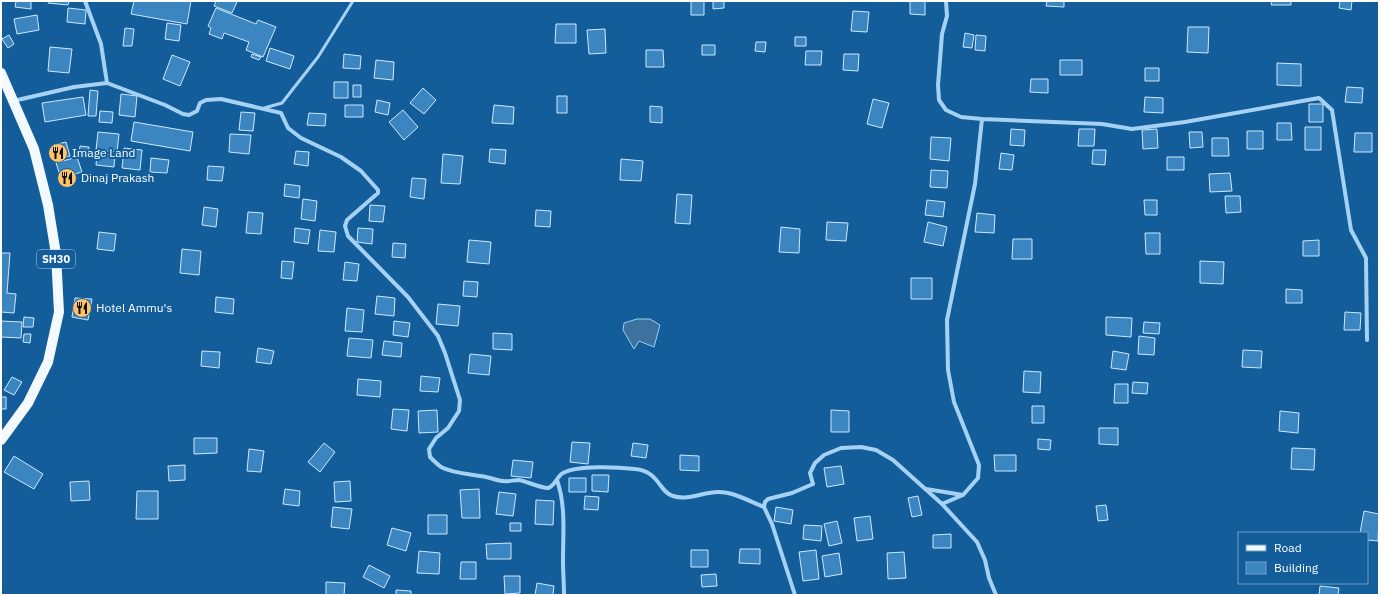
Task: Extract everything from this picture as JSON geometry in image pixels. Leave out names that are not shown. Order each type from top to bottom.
[{"type":"main road","name":"SH30","points":[[1,73],[34,149],[48,205],[56,254],[59,312],[48,362],[28,403],[1,440]]},
{"type":"street","points":[[86,1],[101,44],[107,83]]},
{"type":"street","points":[[946,1],[947,16],[942,34],[938,85],[939,100],[946,110],[961,116],[982,119],[1102,124],[1132,129],[1185,122],[1318,98],[1332,110],[1351,230],[1366,258],[1367,340]]},
{"type":"street","points":[[12,101],[74,87],[107,83],[165,105],[183,114],[189,115],[197,111],[200,103],[206,100],[221,99],[281,113],[288,128],[301,138],[341,157],[361,171],[378,190],[378,193],[346,220],[345,226],[348,236],[408,298],[438,336],[460,400],[459,412],[448,428],[436,438],[429,449],[430,457],[442,467],[451,471],[504,481],[518,480],[548,488],[561,474],[571,470],[606,468],[636,469],[645,471],[653,476],[667,493],[673,496],[693,498],[703,494],[718,492],[730,493],[764,507]]},
{"type":"street","points":[[942,504],[963,495],[978,478],[979,465],[954,402],[948,370],[947,320],[975,184],[982,119]]},
{"type":"street","points":[[795,595],[772,524],[764,507],[765,502],[768,499],[792,493],[813,484],[810,472],[814,463],[824,455],[841,448],[861,446],[876,450],[893,460],[942,504],[977,542],[985,560],[989,578],[996,595]]},
{"type":"street","points":[[557,480],[560,489],[564,520],[564,595]]},
{"type":"street","points":[[925,489],[963,495]]},
{"type":"lane","points":[[347,1],[351,5]]},
{"type":"lane","points":[[262,109],[282,103],[318,57],[353,1]]},
{"type":"water","points":[[637,319],[650,319],[660,325],[654,347],[639,341],[634,349],[623,330],[624,323]]},
{"type":"building","points":[[16,1],[31,1],[31,9],[15,7]]},
{"type":"building","points":[[49,1],[69,1],[68,5],[48,3]]},
{"type":"building","points":[[134,1],[191,1],[187,24],[131,14]]},
{"type":"building","points":[[216,1],[237,2],[232,13],[214,6]]},
{"type":"building","points":[[691,1],[704,1],[704,15],[691,15]]},
{"type":"building","points":[[713,1],[724,1],[724,8],[713,9]]},
{"type":"building","points":[[910,1],[925,1],[925,15],[910,14]]},
{"type":"building","points":[[1047,1],[1064,1],[1064,7],[1046,6]]},
{"type":"building","points":[[1272,1],[1291,1],[1291,5],[1271,5]]},
{"type":"building","points":[[1340,1],[1352,1],[1351,10],[1339,8]]},
{"type":"building","points":[[68,8],[86,10],[85,24],[67,22]]},
{"type":"building","points":[[216,8],[256,24],[258,20],[276,27],[263,57],[246,50],[249,42],[224,33],[222,39],[209,34],[211,28],[208,26]]},
{"type":"building","points":[[853,11],[869,12],[867,32],[851,31]]},
{"type":"building","points":[[37,15],[39,30],[17,34],[14,19]]},
{"type":"building","points":[[167,23],[181,25],[179,41],[165,39]]},
{"type":"building","points":[[556,24],[576,24],[576,43],[555,43]]},
{"type":"building","points":[[1188,27],[1209,27],[1208,53],[1187,52]]},
{"type":"building","points":[[125,28],[134,29],[132,46],[123,46]]},
{"type":"building","points":[[605,29],[606,53],[589,54],[587,30]]},
{"type":"building","points":[[965,33],[974,35],[972,48],[963,47]]},
{"type":"building","points":[[9,35],[14,44],[8,48],[2,39]]},
{"type":"building","points":[[976,35],[986,36],[985,51],[975,50]]},
{"type":"building","points":[[795,37],[806,37],[806,46],[795,46]]},
{"type":"building","points":[[756,42],[766,42],[765,52],[755,51]]},
{"type":"building","points":[[702,45],[715,45],[715,55],[702,55]]},
{"type":"building","points":[[50,47],[72,49],[69,73],[48,71]]},
{"type":"building","points":[[270,48],[294,56],[290,69],[266,61]]},
{"type":"building","points":[[646,50],[663,50],[664,67],[646,67]]},
{"type":"building","points":[[806,51],[822,51],[821,65],[805,65]]},
{"type":"building","points":[[252,54],[261,57],[259,60],[251,57]]},
{"type":"building","points":[[344,54],[361,56],[360,69],[343,68]]},
{"type":"building","points":[[844,54],[859,54],[858,71],[843,70]]},
{"type":"building","points":[[172,55],[190,62],[180,86],[163,79]]},
{"type":"building","points":[[376,60],[394,62],[393,80],[374,78]]},
{"type":"building","points":[[1060,60],[1082,60],[1082,75],[1060,75]]},
{"type":"building","points":[[1277,63],[1301,64],[1301,86],[1277,85]]},
{"type":"building","points":[[1145,68],[1159,68],[1159,81],[1145,81]]},
{"type":"building","points":[[1031,79],[1048,79],[1048,93],[1030,92]]},
{"type":"building","points":[[334,82],[348,82],[348,98],[334,98]]},
{"type":"building","points":[[353,85],[361,85],[361,97],[353,97]]},
{"type":"building","points":[[1347,87],[1363,88],[1362,103],[1345,102]]},
{"type":"building","points":[[423,88],[436,100],[424,114],[410,103]]},
{"type":"building","points":[[90,90],[98,91],[96,116],[88,116]]},
{"type":"building","points":[[121,94],[137,96],[135,117],[119,115]]},
{"type":"building","points":[[557,96],[567,96],[567,113],[557,113]]},
{"type":"building","points":[[83,97],[86,115],[45,122],[42,103]]},
{"type":"building","points":[[1145,97],[1163,98],[1163,113],[1144,112]]},
{"type":"building","points":[[873,99],[889,103],[882,128],[867,124]]},
{"type":"building","points":[[377,100],[390,103],[388,115],[375,112]]},
{"type":"building","points":[[1309,104],[1323,104],[1323,122],[1309,122]]},
{"type":"building","points":[[345,105],[363,105],[363,117],[345,117]]},
{"type":"building","points":[[494,105],[514,107],[513,124],[492,123]]},
{"type":"building","points":[[650,106],[662,107],[662,123],[650,122]]},
{"type":"building","points":[[403,110],[418,127],[404,140],[389,122]]},
{"type":"building","points":[[100,111],[113,112],[112,123],[99,122]]},
{"type":"building","points":[[241,112],[255,113],[253,131],[239,130]]},
{"type":"building","points":[[309,113],[326,114],[325,126],[307,125]]},
{"type":"building","points":[[134,122],[193,132],[190,151],[131,141]]},
{"type":"building","points":[[1277,123],[1291,123],[1292,140],[1277,140]]},
{"type":"building","points":[[1305,127],[1321,127],[1321,150],[1305,150]]},
{"type":"building","points":[[1011,129],[1025,130],[1024,146],[1010,145]]},
{"type":"building","points":[[1079,129],[1095,129],[1094,146],[1078,146]]},
{"type":"building","points":[[1157,129],[1158,148],[1143,149],[1142,130]]},
{"type":"building","points":[[1247,131],[1263,131],[1263,149],[1247,149]]},
{"type":"building","points":[[98,132],[119,134],[117,152],[96,150]]},
{"type":"building","points":[[1189,132],[1202,132],[1203,147],[1190,148]]},
{"type":"building","points":[[1355,133],[1372,133],[1372,152],[1354,152]]},
{"type":"building","points":[[230,134],[251,135],[249,154],[229,152]]},
{"type":"building","points":[[931,137],[951,138],[949,161],[930,159]]},
{"type":"building","points":[[1212,138],[1228,138],[1229,156],[1212,156]]},
{"type":"building","points":[[66,142],[70,156],[56,159],[53,145]]},
{"type":"building","points":[[80,146],[89,147],[88,155],[79,154]]},
{"type":"building","points":[[124,148],[142,150],[140,170],[122,168]]},
{"type":"building","points":[[490,149],[506,150],[505,164],[489,162]]},
{"type":"building","points":[[1093,150],[1106,150],[1105,165],[1092,164]]},
{"type":"building","points":[[296,151],[309,152],[308,166],[294,164]]},
{"type":"building","points":[[97,153],[115,155],[114,167],[96,165]]},
{"type":"building","points":[[1001,153],[1014,155],[1012,170],[999,169]]},
{"type":"building","points":[[443,154],[463,156],[460,184],[441,183]]},
{"type":"building","points":[[77,157],[82,172],[61,178],[56,163]]},
{"type":"building","points":[[1167,157],[1184,157],[1184,170],[1167,170]]},
{"type":"building","points":[[151,158],[169,160],[167,173],[150,172]]},
{"type":"building","points":[[621,159],[643,161],[641,181],[620,180]]},
{"type":"building","points":[[208,166],[224,167],[222,181],[207,180]]},
{"type":"building","points":[[931,170],[948,171],[947,188],[930,187]]},
{"type":"building","points":[[1230,173],[1232,191],[1210,192],[1209,174]]},
{"type":"building","points":[[412,178],[426,179],[424,199],[410,197]]},
{"type":"building","points":[[285,184],[300,186],[299,198],[284,196]]},
{"type":"building","points":[[677,194],[692,195],[690,224],[675,223]]},
{"type":"building","points":[[1225,196],[1240,196],[1241,212],[1226,213]]},
{"type":"building","points":[[303,199],[317,201],[315,221],[301,219]]},
{"type":"building","points":[[927,200],[945,202],[943,217],[925,215]]},
{"type":"building","points":[[1144,200],[1157,200],[1157,215],[1145,215]]},
{"type":"building","points":[[370,205],[385,206],[383,222],[369,221]]},
{"type":"building","points":[[204,207],[218,209],[216,227],[202,225]]},
{"type":"building","points":[[536,210],[551,211],[550,227],[535,226]]},
{"type":"building","points":[[248,212],[263,213],[261,234],[246,233]]},
{"type":"building","points":[[977,213],[995,215],[994,233],[975,232]]},
{"type":"building","points":[[827,222],[848,223],[846,241],[826,240]]},
{"type":"building","points":[[928,222],[947,227],[943,246],[924,242]]},
{"type":"building","points":[[781,227],[800,229],[799,253],[779,252]]},
{"type":"building","points":[[295,228],[310,230],[308,244],[294,242]]},
{"type":"building","points":[[358,228],[373,229],[372,244],[357,242]]},
{"type":"building","points":[[320,230],[336,232],[334,252],[318,251]]},
{"type":"building","points":[[99,232],[116,234],[114,251],[97,249]]},
{"type":"building","points":[[1145,233],[1160,233],[1160,254],[1146,254]]},
{"type":"building","points":[[1013,239],[1032,239],[1032,259],[1012,259]]},
{"type":"building","points":[[469,240],[491,242],[489,264],[467,262]]},
{"type":"building","points":[[1319,240],[1319,256],[1303,256],[1303,241]]},
{"type":"building","points":[[393,243],[406,244],[405,258],[392,257]]},
{"type":"building","points":[[182,249],[201,251],[199,275],[180,273]]},
{"type":"building","points":[[1,253],[10,253],[7,293],[16,294],[14,313],[1,312]]},
{"type":"building","points":[[282,261],[294,262],[292,279],[281,278]]},
{"type":"building","points":[[1200,261],[1224,262],[1223,284],[1200,283]]},
{"type":"building","points":[[345,262],[359,264],[357,281],[343,280]]},
{"type":"building","points":[[911,278],[932,278],[932,299],[911,299]]},
{"type":"building","points":[[464,281],[478,282],[477,297],[463,296]]},
{"type":"building","points":[[1286,289],[1302,290],[1302,303],[1286,303]]},
{"type":"building","points":[[377,296],[395,298],[394,316],[375,314]]},
{"type":"building","points":[[216,297],[234,299],[233,314],[215,312]]},
{"type":"building","name":"Hotel Ammu's","points":[[75,298],[92,299],[88,320],[72,317]]},
{"type":"building","points":[[438,304],[460,306],[458,326],[436,324]]},
{"type":"building","points":[[347,308],[364,310],[362,332],[345,331]]},
{"type":"building","points":[[1345,312],[1361,313],[1360,330],[1344,330]]},
{"type":"building","points":[[24,317],[34,318],[33,327],[23,327]]},
{"type":"building","points":[[1106,317],[1132,318],[1131,337],[1106,335]]},
{"type":"building","points":[[1,321],[22,322],[21,338],[1,337]]},
{"type":"building","points":[[394,321],[410,323],[408,337],[393,335]]},
{"type":"building","points":[[1144,322],[1160,323],[1159,334],[1143,333]]},
{"type":"building","points":[[493,333],[512,334],[512,350],[493,349]]},
{"type":"building","points":[[24,334],[31,334],[30,343],[23,342]]},
{"type":"building","points":[[1139,336],[1155,338],[1154,355],[1138,354]]},
{"type":"building","points":[[349,338],[373,340],[371,358],[347,356]]},
{"type":"building","points":[[384,341],[402,343],[401,357],[382,355]]},
{"type":"building","points":[[258,348],[274,351],[271,364],[256,362]]},
{"type":"building","points":[[1243,350],[1262,351],[1261,368],[1242,367]]},
{"type":"building","points":[[202,351],[220,352],[219,368],[201,366]]},
{"type":"building","points":[[1113,351],[1129,354],[1126,370],[1111,368]]},
{"type":"building","points":[[470,354],[491,356],[489,375],[468,373]]},
{"type":"building","points":[[1024,371],[1041,372],[1040,393],[1023,392]]},
{"type":"building","points":[[421,376],[440,378],[438,392],[420,391]]},
{"type":"building","points":[[12,377],[22,382],[14,395],[4,390]]},
{"type":"building","points":[[358,379],[381,381],[380,397],[357,395]]},
{"type":"building","points":[[1133,382],[1148,383],[1147,394],[1132,393]]},
{"type":"building","points":[[1115,384],[1128,384],[1128,403],[1114,403]]},
{"type":"building","points":[[1,397],[6,397],[6,409],[1,409]]},
{"type":"building","points":[[1032,406],[1044,406],[1044,423],[1032,423]]},
{"type":"building","points":[[393,409],[409,410],[407,431],[391,429]]},
{"type":"building","points":[[437,410],[438,432],[419,433],[418,411]]},
{"type":"building","points":[[831,410],[849,411],[849,432],[831,432]]},
{"type":"building","points":[[1280,411],[1299,413],[1298,433],[1279,431]]},
{"type":"building","points":[[1099,428],[1118,428],[1118,445],[1099,444]]},
{"type":"building","points":[[194,438],[217,438],[217,453],[194,454]]},
{"type":"building","points":[[1038,439],[1051,440],[1050,450],[1038,449]]},
{"type":"building","points":[[572,442],[590,443],[588,464],[570,462]]},
{"type":"building","points":[[324,443],[335,452],[320,472],[308,462]]},
{"type":"building","points":[[633,443],[648,445],[646,458],[631,456]]},
{"type":"building","points":[[1292,448],[1315,449],[1314,470],[1291,469]]},
{"type":"building","points":[[249,449],[264,451],[261,472],[247,471]]},
{"type":"building","points":[[680,455],[699,456],[699,471],[680,470]]},
{"type":"building","points":[[994,455],[1016,455],[1016,471],[995,471]]},
{"type":"building","points":[[14,456],[43,474],[34,489],[4,472]]},
{"type":"building","points":[[513,460],[533,462],[531,478],[511,476]]},
{"type":"building","points":[[185,465],[185,480],[169,481],[168,466]]},
{"type":"building","points":[[841,466],[844,484],[827,487],[824,468]]},
{"type":"building","points":[[592,475],[609,475],[608,492],[592,491]]},
{"type":"building","points":[[569,478],[586,478],[586,492],[569,492]]},
{"type":"building","points":[[89,481],[90,500],[71,501],[70,482]]},
{"type":"building","points":[[350,481],[351,501],[335,502],[334,482]]},
{"type":"building","points":[[285,489],[300,491],[299,506],[283,504]]},
{"type":"building","points":[[479,489],[480,518],[462,518],[460,490]]},
{"type":"building","points":[[137,491],[158,491],[158,519],[136,519]]},
{"type":"building","points":[[499,492],[516,494],[513,516],[496,514]]},
{"type":"building","points":[[585,496],[599,497],[598,510],[584,509]]},
{"type":"building","points":[[918,496],[922,515],[912,517],[908,498]]},
{"type":"building","points":[[536,500],[554,501],[553,525],[535,524]]},
{"type":"building","points":[[1106,505],[1108,520],[1098,521],[1096,506]]},
{"type":"building","points":[[333,507],[352,509],[349,529],[331,527]]},
{"type":"building","points":[[776,507],[793,510],[791,524],[774,521]]},
{"type":"building","points":[[1364,511],[1379,514],[1378,541],[1368,540],[1368,532],[1360,532]]},
{"type":"building","points":[[428,515],[447,515],[447,534],[428,534]]},
{"type":"building","points":[[870,516],[873,539],[857,541],[854,518]]},
{"type":"building","points":[[837,521],[842,543],[829,546],[824,524]]},
{"type":"building","points":[[510,523],[521,523],[521,531],[510,531]]},
{"type":"building","points":[[804,525],[822,526],[821,541],[803,539]]},
{"type":"building","points":[[392,528],[411,533],[406,551],[387,545]]},
{"type":"building","points":[[951,534],[951,548],[933,548],[933,535]]},
{"type":"building","points":[[511,543],[511,559],[487,559],[486,544]]},
{"type":"building","points":[[740,549],[760,549],[760,564],[739,563]]},
{"type":"building","points":[[691,550],[708,550],[708,567],[691,567]]},
{"type":"building","points":[[816,550],[819,579],[803,581],[799,552]]},
{"type":"building","points":[[419,551],[440,553],[439,574],[417,573]]},
{"type":"building","points":[[904,552],[906,578],[888,579],[887,553]]},
{"type":"building","points":[[839,553],[842,574],[825,577],[822,556]]},
{"type":"building","points":[[461,562],[476,562],[476,579],[460,579]]},
{"type":"building","points":[[369,565],[390,576],[384,588],[363,577]]},
{"type":"building","points":[[716,574],[717,586],[702,587],[701,575]]},
{"type":"building","points":[[504,576],[520,576],[520,593],[505,594]]},
{"type":"building","points":[[326,582],[345,583],[344,595],[326,595]]},
{"type":"building","points":[[537,583],[554,586],[553,595],[535,595]]},
{"type":"building","points":[[1320,586],[1339,588],[1338,595],[1319,595]]},
{"type":"building","points":[[396,590],[411,591],[411,595],[396,595]]},
{"type":"place","name":"Image Land","points":[[58,153]]},
{"type":"place","name":"Dinaj Prakash","points":[[67,178]]},
{"type":"place","name":"Hotel Ammu's","points":[[82,308]]}]
